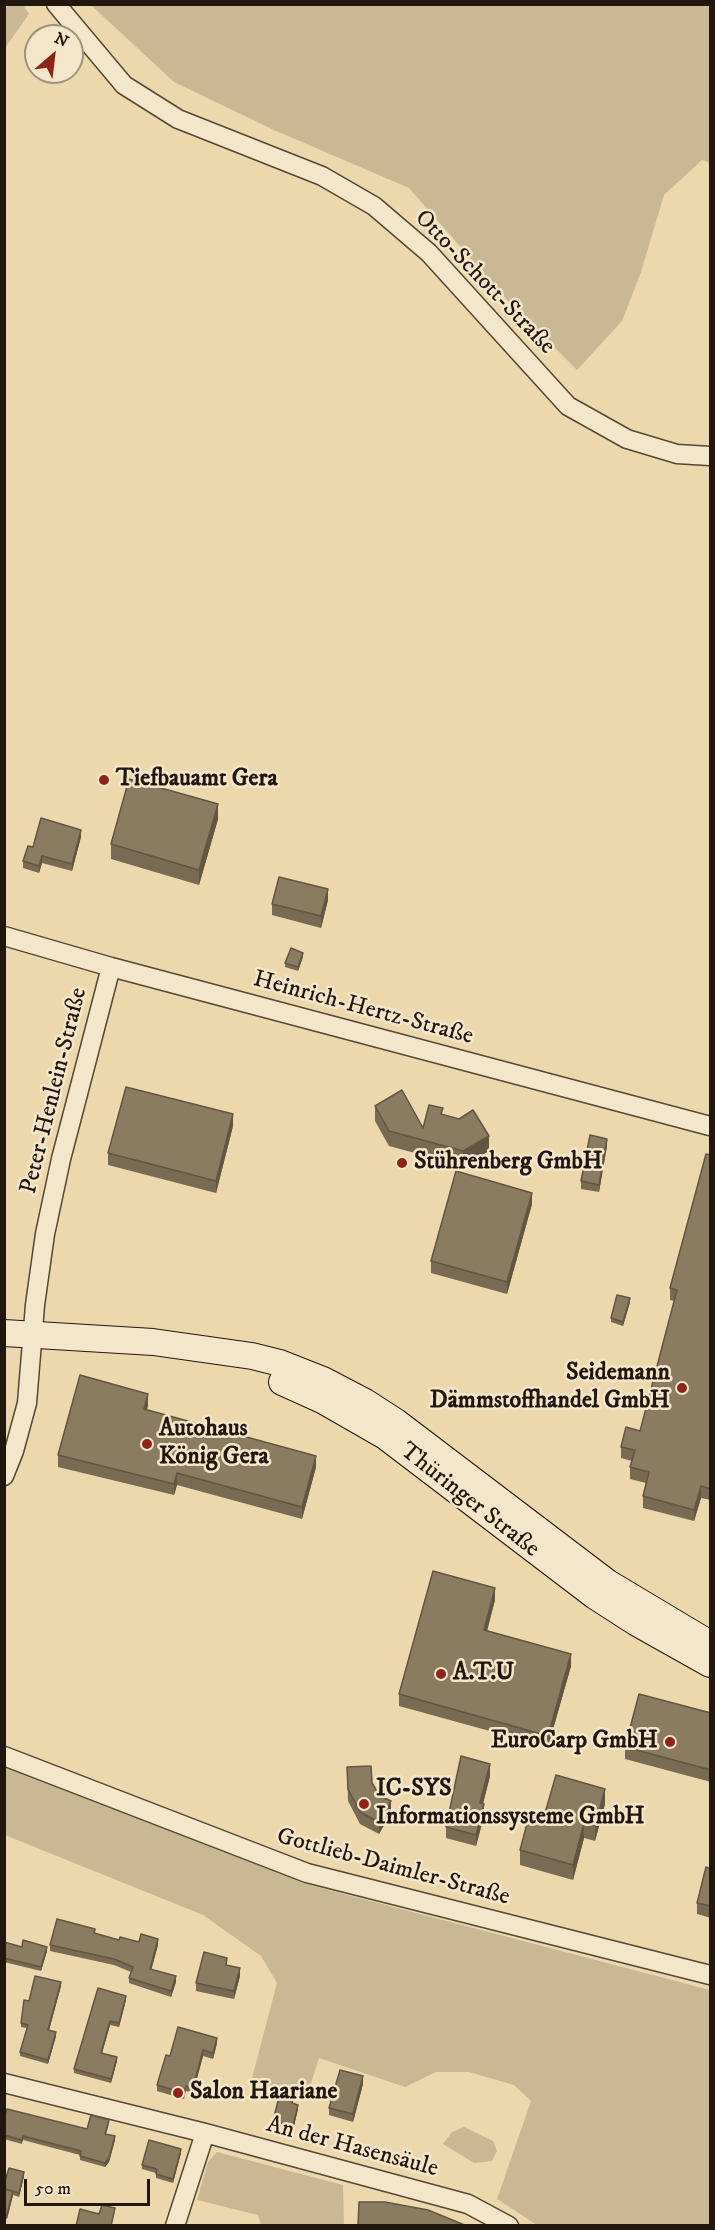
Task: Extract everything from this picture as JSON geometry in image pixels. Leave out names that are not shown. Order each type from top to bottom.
[{"type":"main road","name":"Thüringer Straße","points":[[4,1333],[153,1342],[219,1353],[352,1416],[460,1483],[608,1583],[711,1644]]},
{"type":"main road","name":"Thüringer Straße","points":[[460,1483],[595,1596],[637,1623],[711,1664]]},
{"type":"street","name":"Otto-Schott-Straße","points":[[56,4],[124,85],[178,120],[322,176],[374,206],[429,253],[568,406],[627,439],[677,454],[711,456]]},
{"type":"street","name":"Heinrich-Hertz-Straße","points":[[4,936],[111,967],[711,1126]]},
{"type":"street","name":"Peter-Henlein-Straße","points":[[4,1476],[19,1435],[27,1402],[32,1334],[47,1223],[111,967]]},
{"type":"street","name":"Gottlieb-Daimler-Straße","points":[[4,1756],[307,1873],[711,1975]]},
{"type":"street","name":"An der Hasensäule","points":[[4,2083],[205,2133],[468,2204],[509,2226]]},
{"type":"street","points":[[175,2226],[205,2133]]},
{"type":"shaded area","points":[[5,4],[23,5],[29,14],[5,48]]},
{"type":"shaded area","points":[[91,5],[710,5],[710,163],[702,160],[664,195],[641,272],[622,321],[577,370],[508,301],[409,188],[274,130],[174,82]]},
{"type":"shaded area","points":[[4,1765],[306,1884],[710,1990],[710,2225],[537,2225],[497,2199],[531,2101],[514,2085],[469,2072],[436,2072],[405,2087],[319,2058],[307,2096],[251,2082],[277,1983],[261,1956],[203,1915],[5,1835]]},
{"type":"shaded area","points":[[464,2127],[493,2141],[497,2151],[492,2161],[474,2163],[443,2144],[452,2132]]},
{"type":"shaded area","points":[[217,2152],[343,2185],[344,2225],[261,2225],[258,2215],[197,2200],[208,2162]]},
{"type":"building","points":[[129,779],[218,804],[199,870],[111,844]]},
{"type":"building","points":[[41,818],[81,830],[72,864],[42,856],[39,866],[23,861],[28,846],[33,847]]},
{"type":"building","points":[[279,877],[328,889],[321,916],[272,904]]},
{"type":"building","points":[[291,948],[303,953],[298,967],[285,963]]},
{"type":"building","points":[[126,1087],[233,1114],[216,1181],[108,1153]]},
{"type":"building","points":[[402,1090],[423,1128],[429,1105],[443,1108],[441,1114],[459,1119],[473,1110],[489,1136],[463,1151],[389,1131],[375,1106]]},
{"type":"building","points":[[590,1135],[607,1139],[599,1185],[581,1181]]},
{"type":"building","name":"Seidemann Dämmstoffhandel GmbH","points":[[706,1154],[711,1155],[711,1489],[701,1486],[694,1510],[643,1496],[649,1472],[630,1467],[635,1450],[621,1447],[626,1427],[640,1431],[677,1290],[670,1288]]},
{"type":"building","points":[[456,1171],[532,1193],[507,1282],[431,1261]]},
{"type":"building","points":[[617,1295],[630,1298],[623,1322],[611,1318]]},
{"type":"building","name":"Autohaus König Gera","points":[[80,1375],[148,1394],[144,1409],[316,1456],[302,1507],[177,1473],[174,1484],[58,1455]]},
{"type":"building","points":[[433,1571],[495,1588],[484,1630],[571,1654],[548,1736],[399,1694]]},
{"type":"building","name":"EuroCarp GmbH","points":[[639,1694],[711,1713],[711,1770],[625,1747]]},
{"type":"building","points":[[461,1756],[490,1764],[480,1803],[484,1804],[476,1835],[446,1827]]},
{"type":"building","name":"IC-SYS Informationssysteme GmbH","points":[[371,1766],[372,1783],[380,1796],[391,1801],[379,1822],[360,1812],[348,1789],[347,1767]]},
{"type":"building","points":[[556,1775],[605,1789],[595,1826],[584,1823],[573,1865],[520,1850],[529,1816],[543,1820]]},
{"type":"building","points":[[706,1867],[711,1869],[711,1906],[697,1903]]},
{"type":"building","points":[[57,1919],[95,1929],[94,1933],[119,1940],[120,1937],[139,1942],[141,1934],[158,1939],[150,1969],[176,1976],[171,1991],[129,1978],[133,1967],[114,1959],[50,1945]]},
{"type":"building","points":[[23,1940],[47,1947],[41,1967],[4,1958],[4,1942],[22,1947]]},
{"type":"building","points":[[204,1952],[227,1958],[226,1965],[240,1968],[234,1991],[196,1983]]},
{"type":"building","points":[[35,1976],[61,1982],[48,2030],[56,2032],[48,2060],[20,2052],[28,2025],[21,2023],[24,2000],[29,2001]]},
{"type":"building","points":[[98,1988],[126,1996],[119,2023],[110,2021],[101,2053],[117,2057],[111,2079],[74,2069]]},
{"type":"building","points":[[178,2027],[217,2038],[213,2053],[203,2050],[193,2088],[186,2086],[184,2093],[157,2085],[166,2055],[170,2056]]},
{"type":"building","points":[[340,2070],[363,2076],[353,2114],[329,2108]]},
{"type":"building","points":[[280,2093],[293,2097],[292,2103],[298,2105],[293,2126],[273,2121]]},
{"type":"building","points":[[7,2109],[87,2129],[91,2115],[109,2120],[105,2134],[115,2136],[109,2158],[105,2163],[80,2156],[81,2151],[23,2136],[22,2140],[4,2135],[4,2117]]},
{"type":"building","points":[[149,2140],[181,2149],[173,2179],[156,2174],[157,2169],[142,2165]]},
{"type":"building","points":[[9,2168],[24,2172],[19,2193],[4,2189]]},
{"type":"building","points":[[4,2189],[13,2191],[7,2215],[4,2214]]},
{"type":"building","points":[[359,2202],[385,2202],[428,2210],[467,2226],[358,2226]]},
{"type":"building","points":[[102,2205],[115,2208],[111,2226],[76,2226],[80,2209],[99,2214]]},
{"type":"place","name":"Tiefbauamt Gera","points":[[104,780]]},
{"type":"place","name":"Stührenberg GmbH","points":[[402,1163]]},
{"type":"place","name":"Seidemann Dämmstoffhandel GmbH","points":[[682,1388]]},
{"type":"place","name":"Autohaus König Gera","points":[[147,1444]]},
{"type":"place","name":"A.T.U","points":[[441,1674]]},
{"type":"place","name":"EuroCarp GmbH","points":[[670,1742]]},
{"type":"place","name":"IC-SYS Informationssysteme GmbH","points":[[364,1804]]},
{"type":"place","name":"Salon Haariane","points":[[178,2093]]}]
